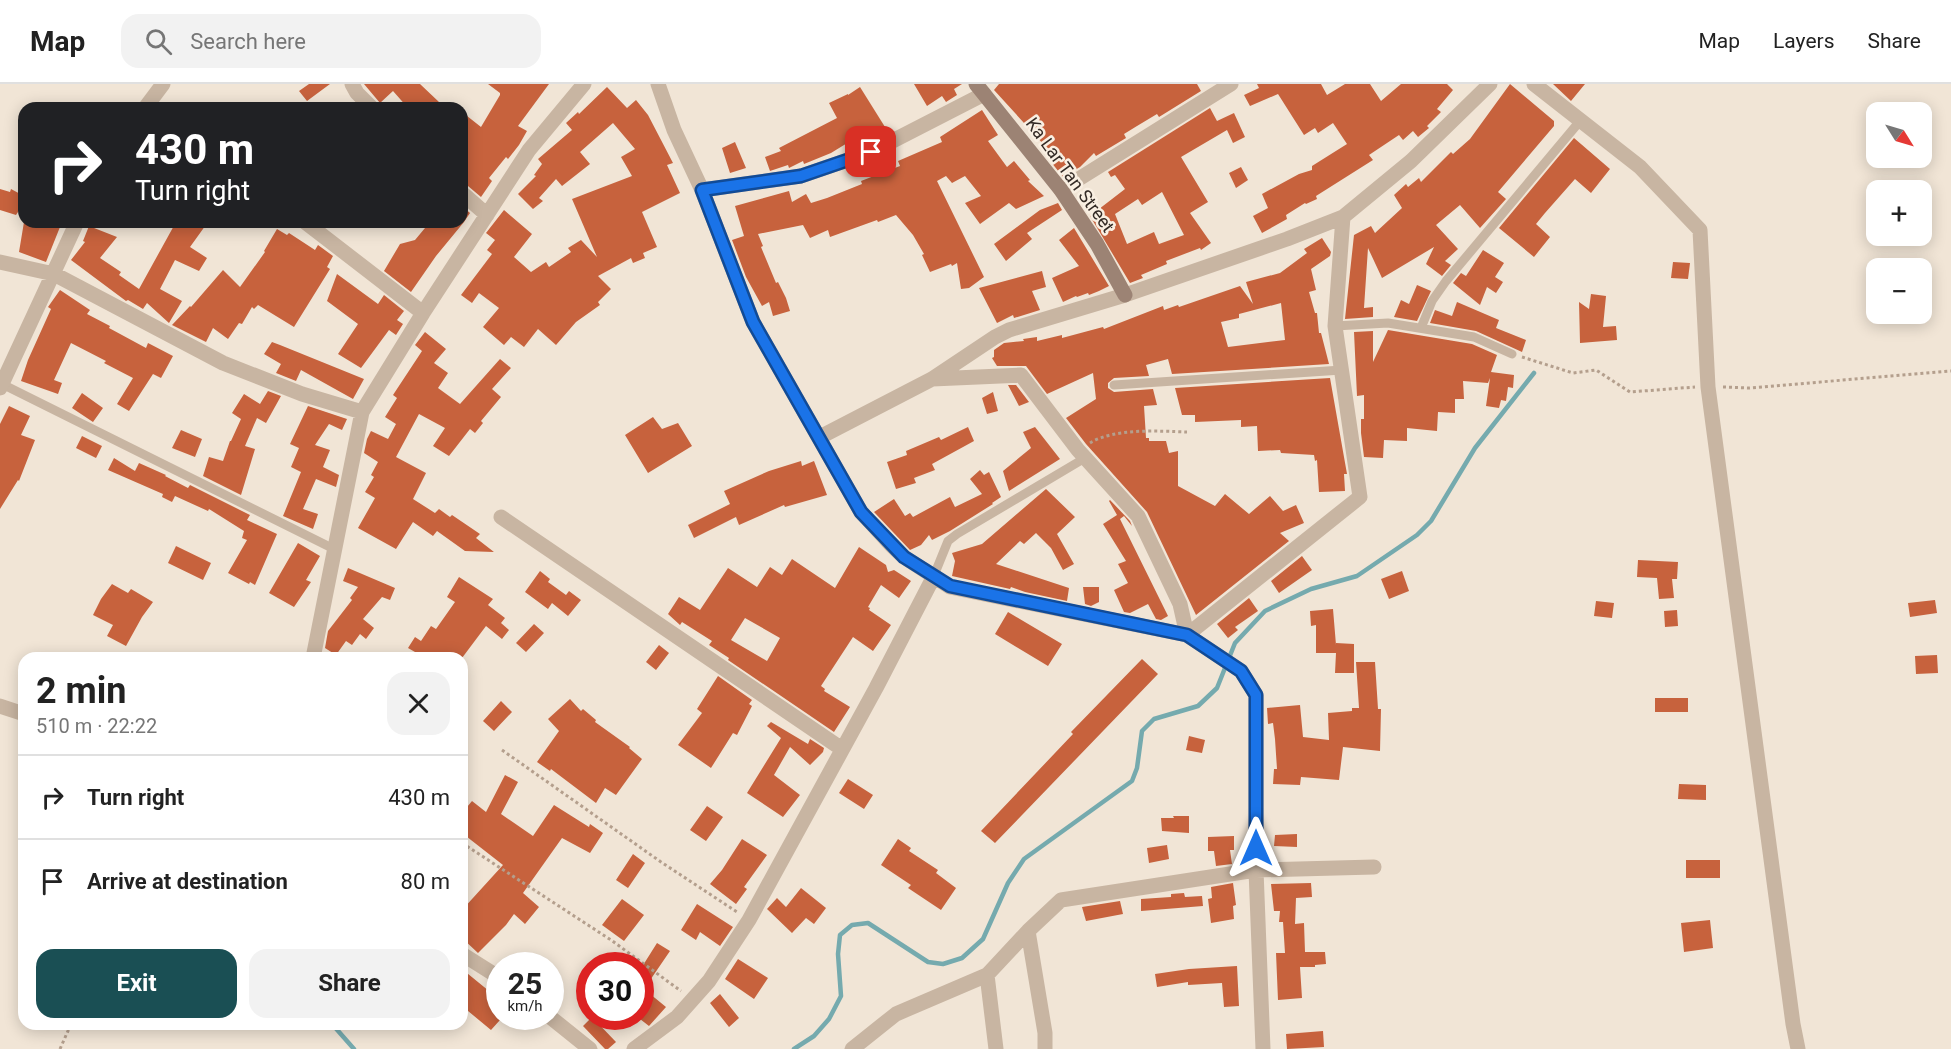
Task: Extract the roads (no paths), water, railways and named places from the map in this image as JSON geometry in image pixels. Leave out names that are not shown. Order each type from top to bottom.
[{"type":"street","points":[[150,102],[163,84]]},
{"type":"street","points":[[352,84],[366,102]]},
{"type":"street","points":[[314,652],[362,412],[529,150],[584,84]]},
{"type":"street","points":[[658,84],[674,130],[702,190],[753,322],[861,512],[904,557],[933,578],[950,586],[1187,635],[1241,671],[1256,695],[1256,870],[1263,1049]]},
{"type":"street","points":[[1061,190],[1231,84]]},
{"type":"street","points":[[820,437],[932,379],[994,337],[1009,330],[1125,295],[1287,239],[1343,217],[1411,161],[1490,84]]},
{"type":"street","points":[[1534,84],[1640,167],[1700,230],[1708,387],[1791,1012],[1798,1049]]},
{"type":"street","points":[[702,190],[801,176],[871,152],[980,89]]},
{"type":"street","name":"Ka Lar Tan Street","points":[[980,89],[1061,190],[1097,244],[1125,295]]},
{"type":"street","points":[[468,198],[487,215]]},
{"type":"street","points":[[1187,635],[1360,497],[1335,326],[1343,217]]},
{"type":"street","points":[[1,386],[74,228]]},
{"type":"street","points":[[313,228],[423,313]]},
{"type":"street","points":[[0,262],[54,274],[223,363],[302,394],[362,412]]},
{"type":"street","points":[[932,379],[1021,375],[1082,454],[1137,516],[1180,604],[1187,635]]},
{"type":"street","points":[[501,518],[842,749]]},
{"type":"street","points":[[634,1049],[677,1017],[709,981],[748,920],[933,578]]},
{"type":"street","points":[[0,706],[18,712]]},
{"type":"street","points":[[852,1049],[896,1014],[987,975],[1028,930],[1061,900],[1256,870],[1374,867]]},
{"type":"street","points":[[1028,930],[1046,1049]]},
{"type":"street","points":[[468,958],[486,969]]},
{"type":"street","points":[[987,975],[996,1049]]},
{"type":"street","points":[[564,1028],[590,1049]]},
{"type":"lane","points":[[1421,328],[1432,301],[1446,281],[1580,121]]},
{"type":"lane","points":[[1335,326],[1388,323],[1421,328],[1474,337],[1512,354]]},
{"type":"lane","points":[[1114,385],[1341,370]]},
{"type":"lane","points":[[1,386],[334,549]]},
{"type":"lane","points":[[933,578],[948,541],[1082,454]]},
{"type":"waterway","points":[[794,1049],[814,1036],[829,1019],[841,996],[838,954],[840,935],[852,925],[868,923],[928,962],[943,964],[962,958],[983,939],[1008,883],[1024,859],[1132,781],[1137,768],[1142,731],[1154,719],[1198,706],[1217,688],[1235,643],[1265,611],[1311,589],[1357,576],[1417,535],[1431,521],[1475,448],[1534,373]]},
{"type":"waterway","points":[[337,1030],[354,1049]]}]
